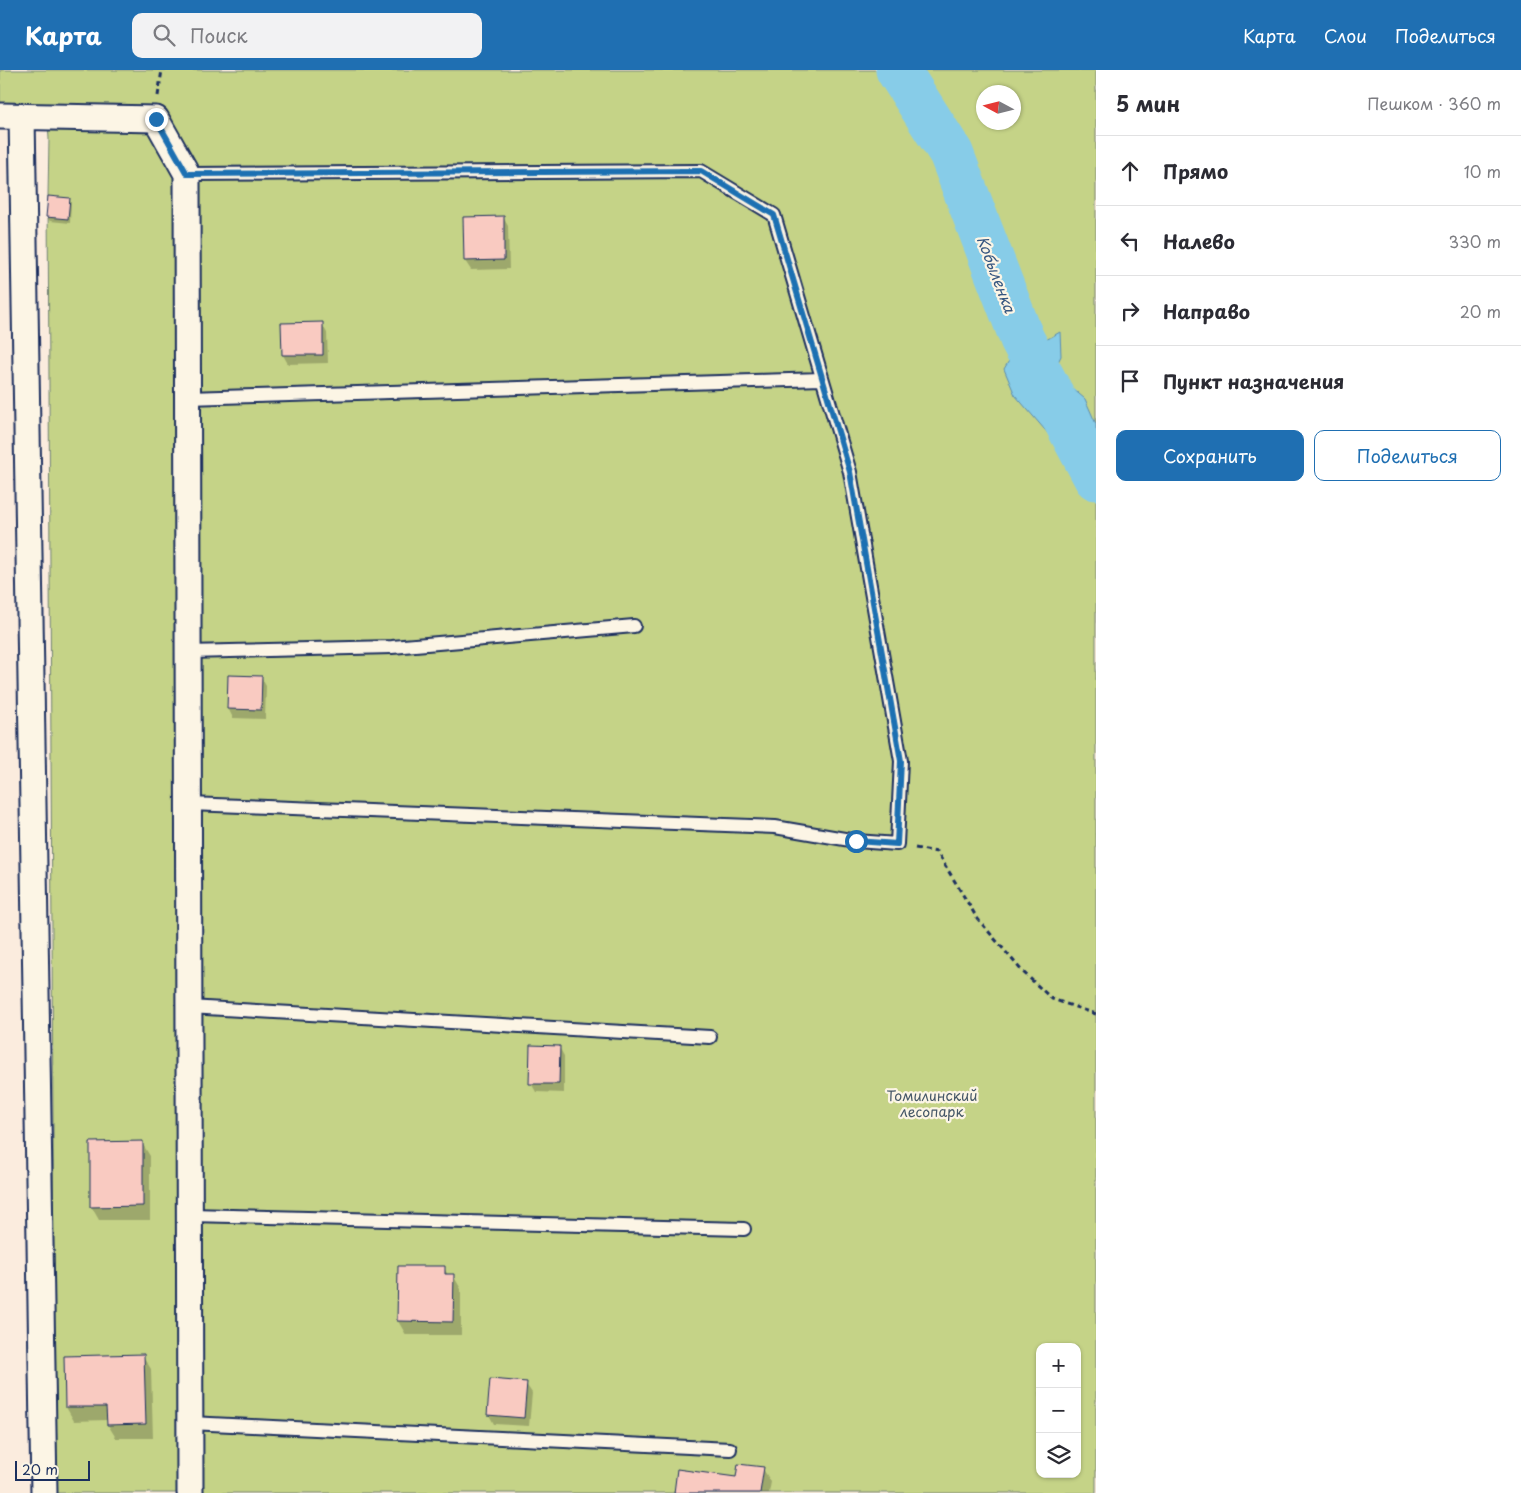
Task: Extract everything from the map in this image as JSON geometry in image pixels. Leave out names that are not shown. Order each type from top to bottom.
[{"type":"street","points":[[44,1493],[11,116],[156,119],[187,174],[190,1493]]},
{"type":"lane","points":[[187,174],[701,171],[774,215],[850,472],[901,761],[897,844],[856,841],[775,828],[189,804]]},
{"type":"lane","points":[[188,398],[822,379]]},
{"type":"lane","points":[[188,652],[392,647],[634,626]]},
{"type":"lane","points":[[189,1007],[710,1037]]},
{"type":"lane","points":[[190,1214],[744,1229]]},
{"type":"lane","points":[[190,1423],[730,1449]]},
{"type":"path","points":[[897,844],[937,852],[977,918],[1022,971],[1052,999],[1096,1014]]},
{"type":"green space","name":"Томилинский лесопарк","points":[[0,70],[1096,70],[1096,1493],[55,1493],[49,139],[47,105],[0,103]]},
{"type":"water","points":[[1060,332],[1061,356],[1053,372],[1085,399],[1096,424],[1096,456],[1087,462],[1069,458],[1015,395],[1004,369],[1022,339],[1039,344]]},
{"type":"building","points":[[48,196],[70,198],[68,219],[46,217]]},
{"type":"building","points":[[504,216],[504,260],[464,261],[463,217]]},
{"type":"building","points":[[323,322],[323,355],[282,355],[281,323]]},
{"type":"building","points":[[228,675],[262,676],[261,710],[227,709]]},
{"type":"building","points":[[530,1045],[560,1046],[559,1084],[529,1084]]},
{"type":"building","points":[[143,1141],[143,1206],[90,1207],[90,1142]]},
{"type":"building","points":[[398,1266],[445,1266],[445,1274],[454,1274],[453,1322],[397,1321]]},
{"type":"building","points":[[144,1354],[146,1424],[107,1425],[106,1407],[65,1407],[64,1356]]},
{"type":"building","points":[[490,1379],[527,1382],[524,1418],[487,1415]]},
{"type":"building","points":[[738,1464],[764,1467],[760,1493],[674,1493],[677,1469],[736,1477]]},
{"type":"waterway","name":"Кобыленка","points":[[898,70],[951,153],[1022,339],[1096,478]]},
{"type":"route","points":[[156,119],[187,174],[701,171],[774,215],[850,472],[901,761],[897,844],[856,841]]}]
